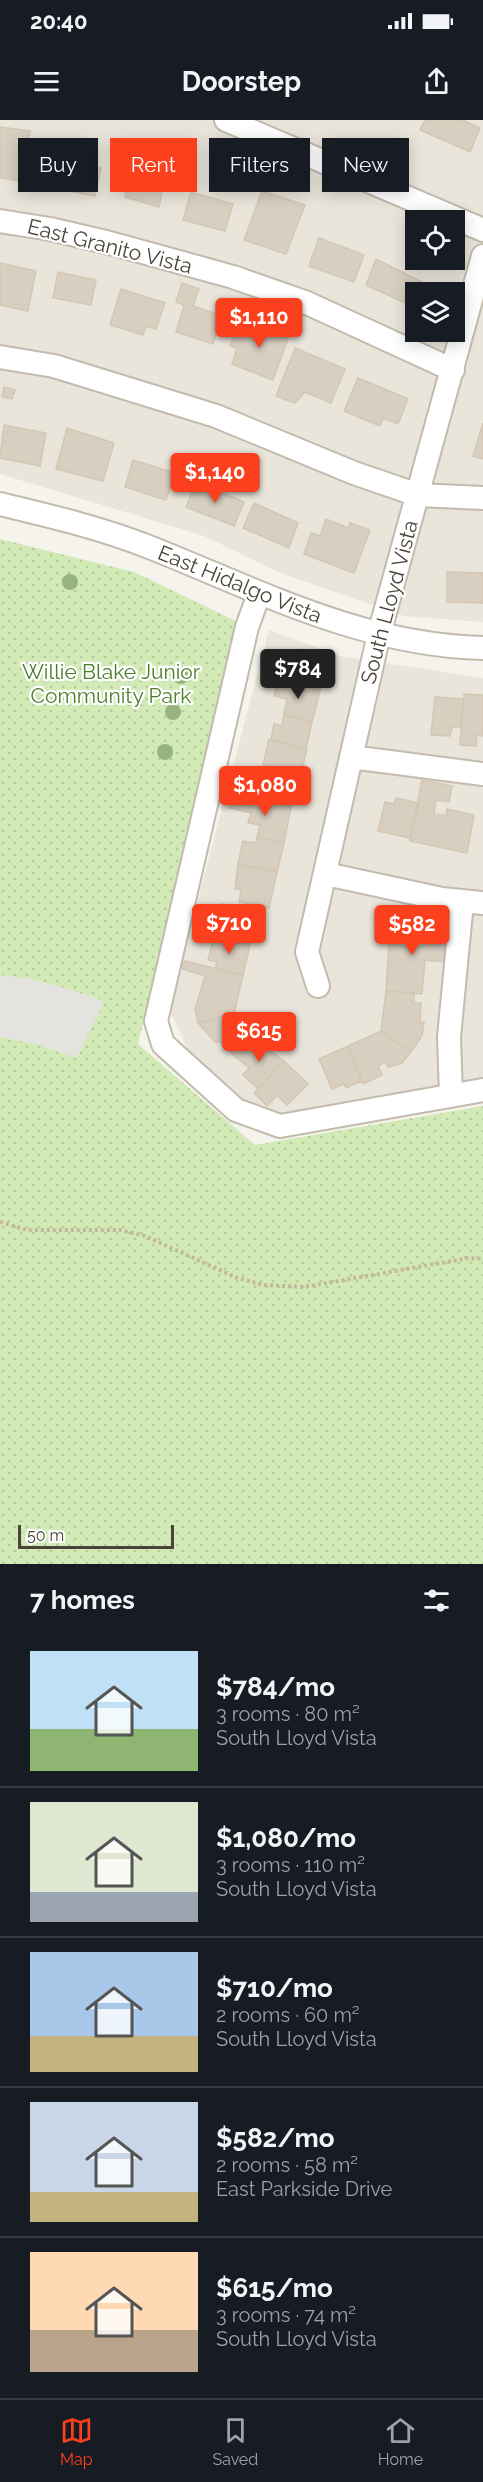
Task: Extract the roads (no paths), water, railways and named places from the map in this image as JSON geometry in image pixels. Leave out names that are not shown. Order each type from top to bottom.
[{"type":"street","points":[[226,120],[483,230]]},
{"type":"street","name":"East Granito Vista","points":[[0,220],[110,243],[232,277],[307,303],[453,370]]},
{"type":"street","name":"South Lloyd Vista","points":[[318,986],[307,952],[351,757],[379,634],[483,256]]},
{"type":"street","points":[[0,357],[54,366],[216,416],[354,473],[417,495],[483,498]]},
{"type":"street","name":"East Hidalgo Vista","points":[[0,504],[147,546],[260,594],[341,625],[405,641],[445,647],[483,648]]},
{"type":"street","points":[[260,594],[247,627],[156,1021],[163,1044],[236,1110],[280,1126],[483,1090]]},
{"type":"street","points":[[351,757],[483,774]]},
{"type":"street","points":[[326,874],[442,899],[473,902],[449,1037],[451,1096]]},
{"type":"park label","name":"Willie Blake Junior Community Park","points":[[111,683]]}]
